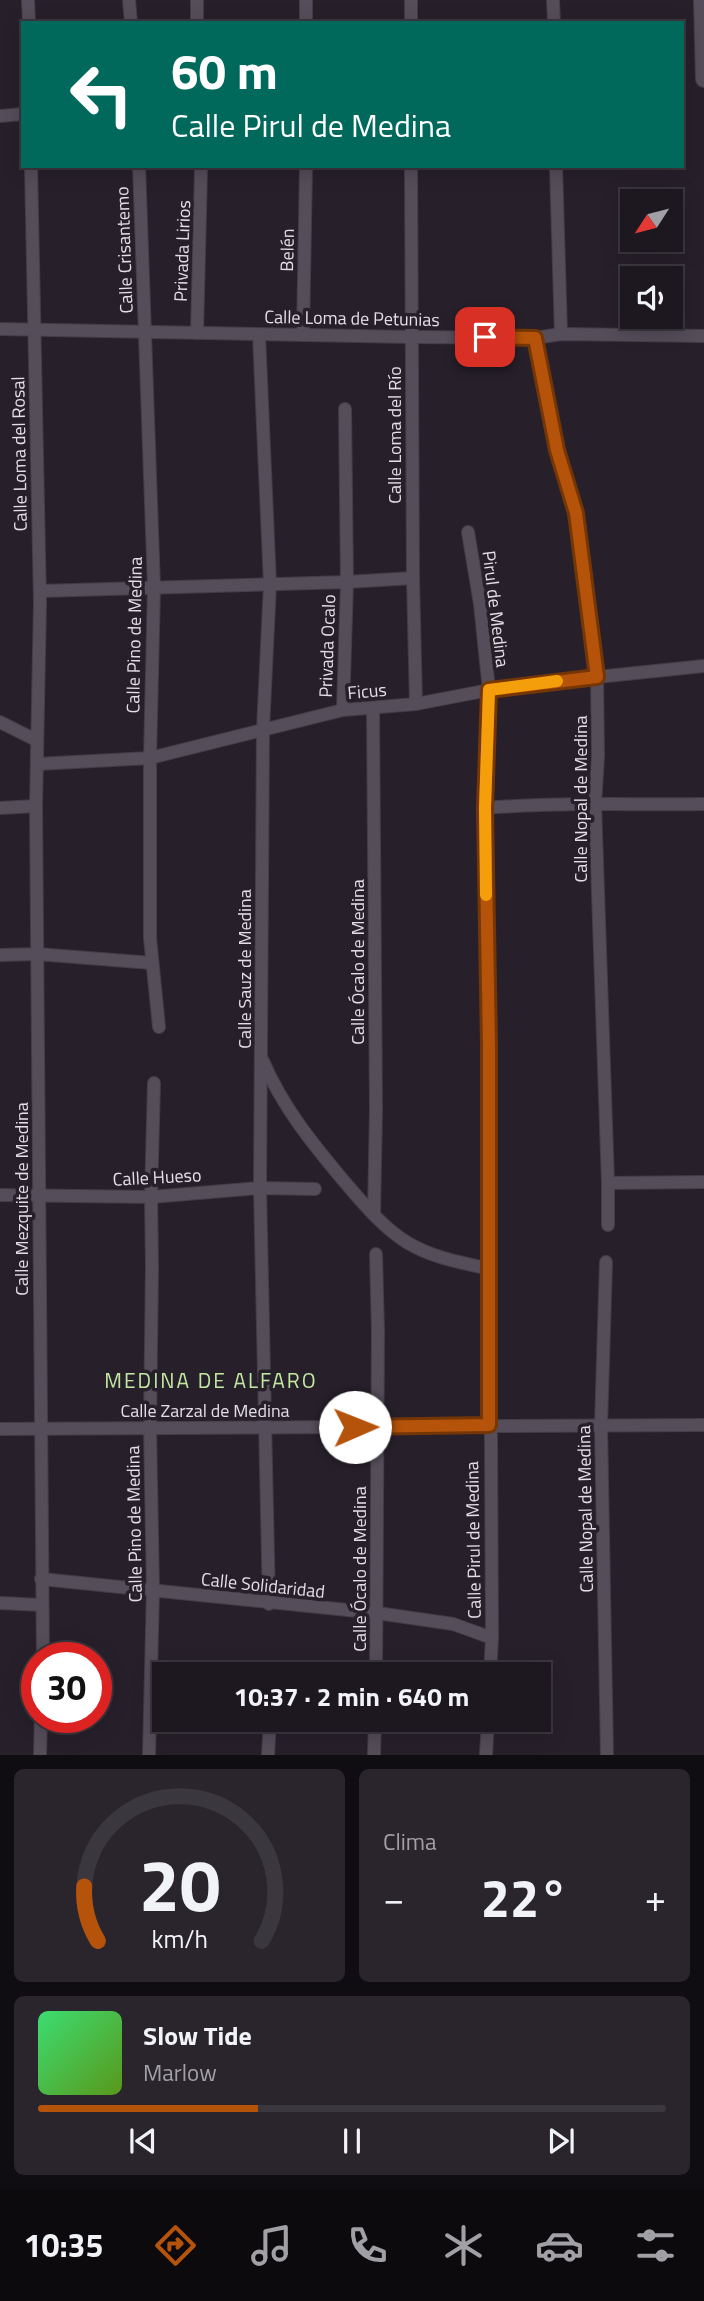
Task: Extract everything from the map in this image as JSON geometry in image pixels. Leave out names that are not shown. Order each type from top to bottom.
[{"type":"street","points":[[28,0],[29,21]]},
{"type":"street","points":[[129,0],[131,21]]},
{"type":"street","points":[[197,0],[197,21]]},
{"type":"street","points":[[306,0],[306,21]]},
{"type":"street","points":[[411,0],[411,21]]},
{"type":"street","points":[[554,0],[554,21]]},
{"type":"street","points":[[702,0],[704,79]]},
{"type":"street","points":[[0,116],[21,114]]},
{"type":"street","name":"Calle Loma del Rosal","points":[[31,168],[40,591],[36,740]]},
{"type":"street","name":"Calle Crisantemo","points":[[139,168],[144,333]]},
{"type":"street","name":"Belén","points":[[303,335],[306,168]]},
{"type":"street","name":"Calle Loma del Río","points":[[411,168],[416,704]]},
{"type":"street","points":[[556,168],[561,334]]},
{"type":"street","name":"Privada Lirios","points":[[197,333],[201,170]]},
{"type":"street","name":"Calle Loma de Petunias","points":[[0,329],[411,337],[535,338],[561,334],[704,336]]},
{"type":"street","name":"Calle Pino de Medina","points":[[144,333],[154,587],[150,938],[159,1027]]},
{"type":"street","name":"Calle Sauz de Medina","points":[[259,335],[270,584],[263,729],[260,1188],[269,1604]]},
{"type":"street","name":"Calle Nopal de Medina","points":[[535,338],[557,450],[576,513],[597,677],[598,756],[595,805],[608,1225]]},
{"type":"street","name":"Privada Ocalo","points":[[343,710],[347,582],[345,409]]},
{"type":"street","name":"Pirul de Medina","points":[[468,532],[480,604],[489,690]]},
{"type":"street","points":[[40,591],[413,578]]},
{"type":"street","name":"Ficus","points":[[37,764],[150,758],[343,710],[416,704],[489,690],[704,666]]},
{"type":"street","name":"Calle Pirul de Medina","points":[[489,690],[485,808],[491,1662]]},
{"type":"street","name":"Calle Ócalo de Medina","points":[[373,709],[376,1096],[374,1214]]},
{"type":"street","points":[[0,722],[36,740]]},
{"type":"street","name":"Calle Mezquite de Medina","points":[[36,740],[42,1642]]},
{"type":"street","points":[[485,808],[544,803],[704,804]]},
{"type":"street","points":[[0,808],[36,806]]},
{"type":"street","points":[[0,955],[37,954],[152,963]]},
{"type":"street","points":[[261,1055],[299,1126],[391,1231],[423,1251],[490,1269]]},
{"type":"street","name":"Calle Pino de Medina","points":[[154,1083],[150,1197],[150,1428],[157,1662]]},
{"type":"street","points":[[608,1182],[704,1182]]},
{"type":"street","name":"Calle Hueso","points":[[0,1195],[150,1197],[260,1188],[315,1189]]},
{"type":"street","name":"Calle Ócalo de Medina","points":[[376,1254],[376,1662]]},
{"type":"street","name":"Calle Nopal de Medina","points":[[606,1262],[601,1426],[607,1755]]},
{"type":"street","name":"Calle Zarzal de Medina","points":[[0,1429],[704,1425]]},
{"type":"street","name":"Calle Solidaridad","points":[[41,1579],[453,1624],[492,1639]]},
{"type":"street","points":[[0,1603],[41,1605]]},
{"type":"street","name":"Calle Pino de Medina","points":[[149,1755],[152,1732]]},
{"type":"street","points":[[268,1755],[269,1732]]},
{"type":"street","points":[[374,1755],[375,1732]]},
{"type":"street","points":[[486,1755],[487,1732]]},
{"type":"street","points":[[40,1755],[41,1733]]},
{"type":"slow traffic","points":[[486,895],[485,808],[489,690],[557,681]]},
{"type":"district","name":"MEDINA DE ALFARO","points":[[211,1380]]},
{"type":"route","points":[[355,1427],[489,1425],[489,1046],[485,808],[489,690],[597,677],[576,513],[557,450],[535,338],[485,337]]}]
